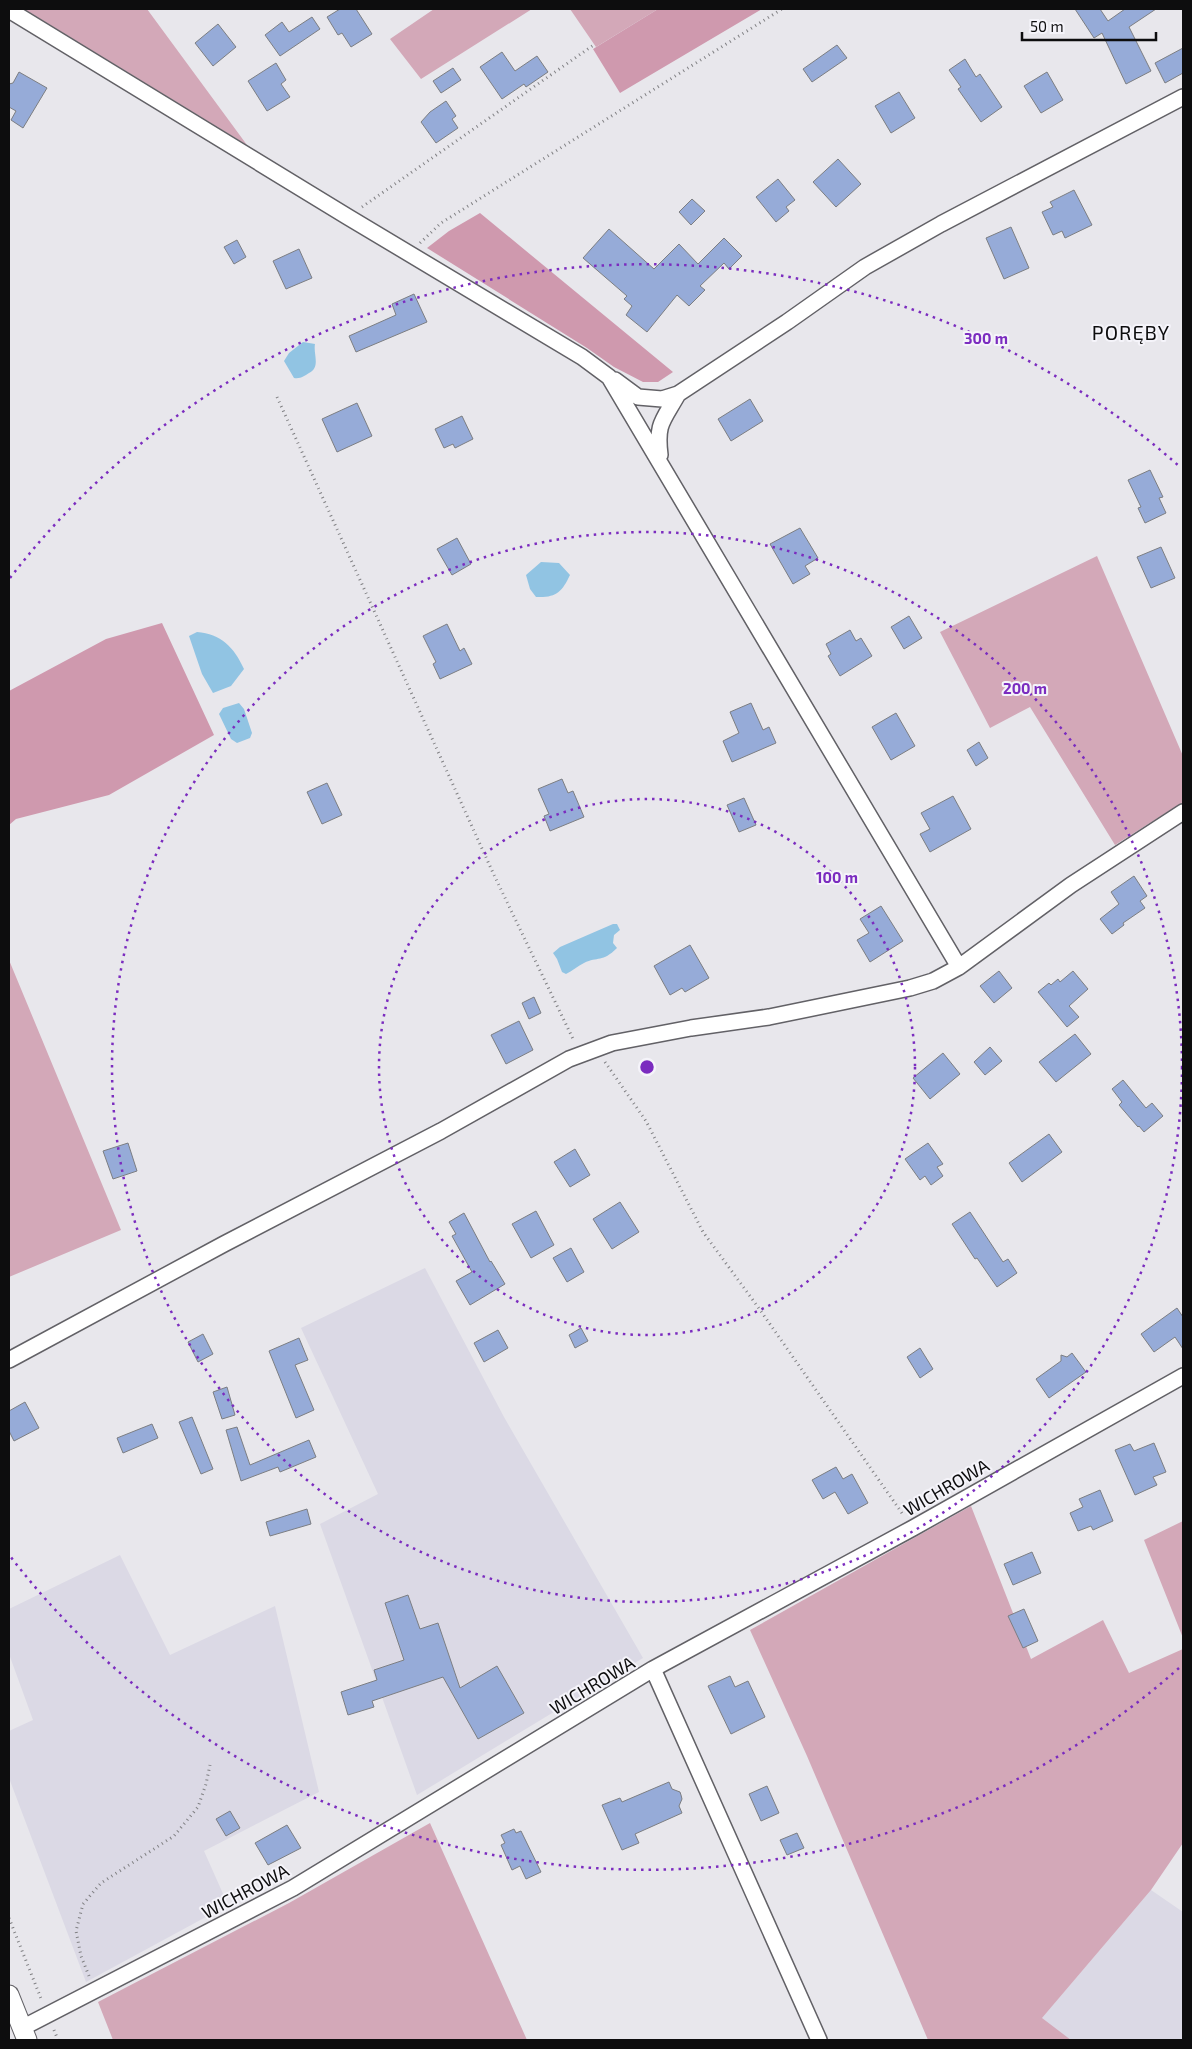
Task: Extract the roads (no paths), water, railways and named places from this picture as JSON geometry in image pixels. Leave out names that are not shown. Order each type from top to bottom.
[{"type":"street","points":[[9,10],[582,357],[638,397],[662,399],[678,394],[787,322],[865,267],[940,224],[1183,97]]},
{"type":"street","points":[[609,377],[959,967]]},
{"type":"street","points":[[660,462],[657,436],[661,422],[678,394]]},
{"type":"street","points":[[9,1360],[224,1244],[441,1131],[526,1082],[580,1055],[612,1043],[852,1001],[933,981],[959,967],[1071,885],[1183,812]]},
{"type":"street","name":"WICHROWA","points":[[25,2034],[48,2014],[293,1888],[654,1669],[913,1528],[1183,1376]]},
{"type":"street","points":[[654,1669],[819,2040]]},
{"type":"street","points":[[9,1995],[25,2034]]},
{"type":"water","points":[[303,342],[315,344],[316,364],[309,373],[301,378],[294,378],[284,361],[289,353]]},
{"type":"water","points":[[541,562],[559,563],[570,575],[558,593],[536,597],[530,589],[526,575]]},
{"type":"water","points":[[197,632],[220,639],[236,654],[244,669],[231,686],[213,693],[202,674],[189,636]]},
{"type":"water","points":[[239,703],[244,709],[252,733],[250,738],[237,743],[231,739],[219,714],[223,708]]},
{"type":"water","points":[[617,924],[620,930],[614,935],[613,943],[617,948],[612,953],[584,963],[566,974],[562,972],[553,953],[560,947]]},
{"type":"district","name":"PORĘBY","points":[[1131,332]]}]
